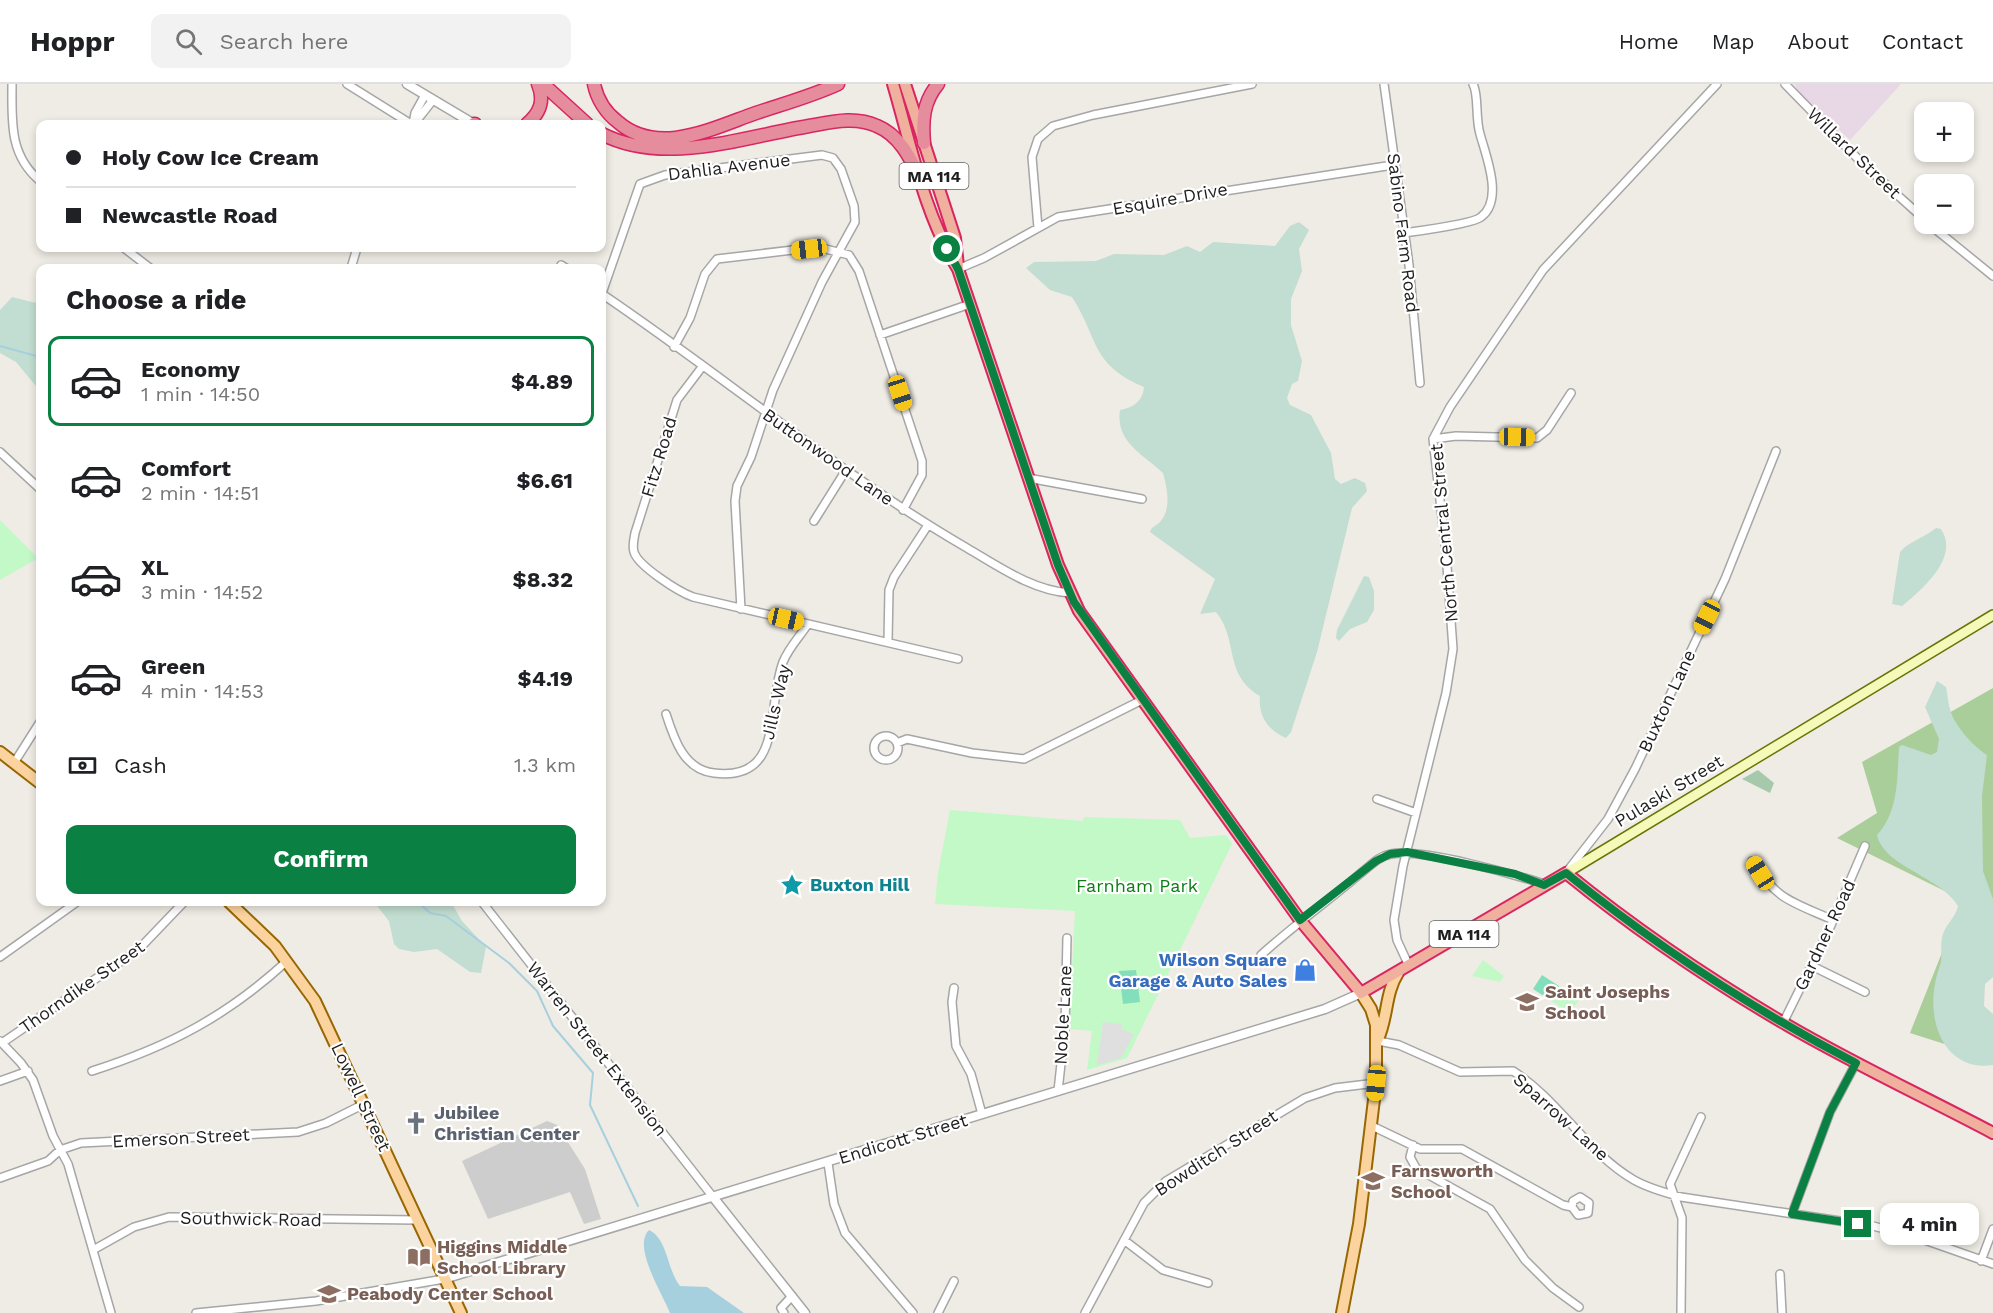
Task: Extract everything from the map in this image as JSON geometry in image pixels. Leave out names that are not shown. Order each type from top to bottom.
[{"type":"highway","points":[[530,120],[539,110],[542,92],[538,84]]},
{"type":"highway","points":[[543,84],[583,120]]},
{"type":"highway","points":[[594,84],[608,112],[624,128],[644,137],[669,139],[708,130],[838,84]]},
{"type":"highway","name":"MA 114","points":[[893,84],[920,178],[939,232],[958,269],[1028,478],[1070,593],[1079,611],[1264,872],[1300,920],[1361,993]]},
{"type":"highway","name":"MA 114","points":[[905,84],[955,238],[958,269]]},
{"type":"highway","points":[[924,143],[923,117],[930,96],[938,84]]},
{"type":"highway","points":[[606,137],[648,149],[673,150],[854,120],[886,131],[904,149],[920,178]]},
{"type":"highway","points":[[1566,873],[1674,952],[1783,1023],[1993,1133]]},
{"type":"highway","name":"Pulaski Street","points":[[1361,993],[1566,873]]},
{"type":"main road","name":"Pulaski Street","points":[[1566,873],[1993,615]]},
{"type":"main road","points":[[0,752],[36,780]]},
{"type":"main road","name":"Lowell Street","points":[[233,906],[287,961],[304,983],[323,1016],[461,1313]]},
{"type":"main road","points":[[1378,1040],[1386,1017],[1388,992],[1398,973]]},
{"type":"main road","points":[[1342,1313],[1355,1251],[1376,1083],[1378,1040],[1374,1015],[1361,993]]},
{"type":"street","points":[[12,84],[12,129],[16,147],[22,163],[36,177]]},
{"type":"street","points":[[346,84],[406,120]]},
{"type":"street","points":[[407,84],[468,120]]},
{"type":"street","points":[[1038,228],[1032,157],[1038,139],[1053,126],[1093,115],[1252,84]]},
{"type":"street","name":"Sabino Farm Road","points":[[1384,84],[1393,165],[1404,233],[1420,383]]},
{"type":"street","points":[[1404,233],[1480,219],[1491,206],[1492,184],[1475,118],[1477,91],[1473,84]]},
{"type":"street","name":"North Central Street","points":[[1409,966],[1394,929],[1407,852],[1446,693],[1453,649],[1446,552],[1432,439],[1450,407],[1543,270],[1717,84]]},
{"type":"street","name":"Willard Street","points":[[1785,84],[1857,159],[1914,210]]},
{"type":"street","points":[[414,120],[415,113],[429,97]]},
{"type":"street","name":"Dahlia Avenue","points":[[606,282],[634,194],[645,180],[665,175],[829,156],[841,169],[856,216],[854,227],[839,250]]},
{"type":"street","name":"Esquire Drive","points":[[958,269],[984,258],[1058,218],[1393,165]]},
{"type":"street","points":[[1941,234],[1993,276]]},
{"type":"street","points":[[674,347],[690,318],[705,274],[717,259],[819,247],[839,250],[849,255],[856,264],[922,468],[922,475],[903,510]]},
{"type":"street","points":[[839,250],[773,390],[767,414],[736,493],[741,609],[958,658]]},
{"type":"street","points":[[129,252],[145,264]]},
{"type":"street","name":"Buttonwood Lane","points":[[606,297],[903,510],[1028,581],[1052,591],[1070,593]]},
{"type":"street","points":[[880,335],[970,304]]},
{"type":"street","name":"Fitz Road","points":[[702,367],[677,400],[635,533],[634,554],[680,592],[741,609]]},
{"type":"street","points":[[1432,439],[1456,436],[1537,438],[1547,430],[1571,393]]},
{"type":"street","name":"Buxton Lane","points":[[1566,873],[1596,837],[1631,776],[1725,579],[1776,451]]},
{"type":"street","points":[[0,452],[36,485]]},
{"type":"street","points":[[814,521],[846,470]]},
{"type":"street","points":[[1028,478],[1142,499]]},
{"type":"street","points":[[888,641],[889,590],[894,577],[928,525]]},
{"type":"street","name":"Jills Way","points":[[666,714],[675,740],[697,768],[705,772],[737,775],[755,766],[769,738],[783,661],[808,624]]},
{"type":"street","points":[[897,743],[907,740],[1001,758],[1024,759],[1142,700]]},
{"type":"street","points":[[14,763],[36,728]]},
{"type":"street","points":[[1377,799],[1416,813]]},
{"type":"street","name":"Gardner Road","points":[[1783,1023],[1812,966],[1865,846]]},
{"type":"street","points":[[1261,955],[1300,920],[1376,861],[1390,854],[1407,852],[1515,874],[1544,885]]},
{"type":"street","points":[[1752,861],[1767,884],[1782,897],[1833,920]]},
{"type":"street","points":[[0,957],[71,906]]},
{"type":"street","name":"Thorndike Street","points":[[1,1042],[138,949],[180,906]]},
{"type":"street","name":"Warren Street Extension","points":[[485,906],[713,1197]]},
{"type":"street","name":"Noble Lane","points":[[1058,1091],[1065,1027],[1066,938]]},
{"type":"street","points":[[92,1071],[158,1049],[190,1033],[261,984],[287,961]]},
{"type":"street","points":[[1812,966],[1865,992]]},
{"type":"street","points":[[954,988],[951,1002],[956,1046],[971,1074],[982,1114]]},
{"type":"street","name":"Endicott Street","points":[[444,1279],[1325,1009],[1361,993]]},
{"type":"street","name":"Sparrow Lane","points":[[1378,1040],[1399,1045],[1460,1072],[1513,1071],[1551,1103],[1624,1174],[1649,1187],[1681,1197],[1905,1234],[1993,1264]]},
{"type":"street","points":[[1,1042],[28,1071],[71,1172],[111,1313]]},
{"type":"street","points":[[1792,1214],[1830,1112],[1856,1063]]},
{"type":"street","points":[[0,1081],[28,1071]]},
{"type":"street","name":"Bowditch Street","points":[[1085,1313],[1148,1196],[1166,1181],[1305,1098],[1335,1088],[1376,1083]]},
{"type":"street","name":"Emerson Street","points":[[0,1178],[48,1161],[60,1150],[81,1143],[306,1131],[364,1104]]},
{"type":"street","points":[[1681,1313],[1682,1218],[1670,1184],[1701,1117]]},
{"type":"street","points":[[1372,1126],[1425,1150],[1462,1149],[1563,1205],[1572,1207]]},
{"type":"street","points":[[1413,1145],[1412,1164],[1490,1209],[1525,1260],[1553,1288],[1579,1307]]},
{"type":"street","points":[[828,1163],[834,1204],[845,1233],[913,1313]]},
{"type":"street","points":[[713,1197],[805,1313]]},
{"type":"street","name":"Southwick Road","points":[[93,1250],[134,1227],[169,1217],[417,1220]]},
{"type":"street","points":[[1981,1261],[1993,1229]]},
{"type":"street","points":[[1124,1240],[1163,1270],[1208,1283]]},
{"type":"street","points":[[1780,1274],[1782,1313]]},
{"type":"street","points":[[196,1313],[316,1301],[444,1279]]},
{"type":"street","points":[[938,1313],[954,1281]]},
{"type":"street","points":[[784,1313],[781,1308],[792,1296]]},
{"type":"shaded area","points":[[1795,84],[1901,84],[1850,140],[1798,92]]},
{"type":"shaded area","points":[[1103,1022],[1122,1024],[1121,1029],[1134,1034],[1121,1058],[1097,1065]]},
{"type":"shaded area","points":[[547,1121],[557,1125],[585,1169],[601,1219],[584,1224],[570,1192],[488,1219],[462,1161]]},
{"type":"green space","points":[[1299,222],[1309,230],[1299,249],[1302,271],[1291,299],[1291,325],[1302,361],[1298,381],[1292,384],[1287,398],[1290,405],[1311,415],[1331,453],[1335,479],[1341,484],[1355,478],[1365,483],[1367,491],[1352,508],[1317,652],[1291,732],[1286,738],[1274,731],[1266,722],[1261,710],[1260,696],[1241,678],[1223,623],[1216,612],[1200,614],[1215,579],[1150,532],[1164,517],[1166,511],[1167,492],[1163,473],[1126,439],[1120,421],[1120,410],[1136,403],[1142,396],[1144,387],[1114,369],[1105,359],[1072,297],[1050,290],[1026,268],[1034,262],[1096,261],[1114,254],[1164,255],[1187,246],[1200,252],[1213,242],[1275,246],[1290,226]]},
{"type":"green space","points":[[12,297],[36,303],[36,386],[16,362],[0,353],[0,310]]},
{"type":"green space","points":[[0,520],[36,556],[36,559],[0,580]]},
{"type":"green space","points":[[1936,528],[1941,529],[1946,540],[1946,551],[1942,562],[1928,582],[1902,606],[1892,604],[1900,552],[1907,545]]},
{"type":"green space","points":[[1364,576],[1369,577],[1374,591],[1374,610],[1367,622],[1350,629],[1339,641],[1336,638],[1337,630]]},
{"type":"green space","points":[[1937,681],[1946,687],[1951,712],[1958,726],[1972,743],[1987,755],[1982,796],[1983,871],[1993,899],[1993,977],[1985,984],[1984,1006],[1993,1014],[1993,1065],[1977,1065],[1963,1061],[1943,1042],[1937,1029],[1933,999],[1935,981],[1941,962],[1942,937],[1958,906],[1939,887],[1890,855],[1882,846],[1877,835],[1884,826],[1893,805],[1899,747],[1902,745],[1931,755],[1937,752],[1939,739],[1925,707]]},
{"type":"green space","points":[[1993,688],[1993,958],[1957,1048],[1910,1033],[1963,900],[1837,838],[1877,813],[1862,762]]},
{"type":"green space","points":[[1758,770],[1774,783],[1770,793],[1742,779]]},
{"type":"green space","name":"Farnham Park","points":[[950,810],[1083,821],[1084,817],[1180,820],[1190,838],[1226,835],[1232,844],[1127,1058],[1087,1070],[1092,1031],[1069,1029],[1075,911],[935,904],[938,873]]},
{"type":"green space","points":[[377,906],[453,906],[462,921],[486,947],[481,973],[470,972],[437,949],[414,952],[399,949],[394,944],[389,921]]},
{"type":"green space","points":[[1483,960],[1504,976],[1500,982],[1472,976]]},
{"type":"green space","points":[[1136,970],[1140,1002],[1123,1004],[1119,971]]},
{"type":"green space","points":[[1542,975],[1559,986],[1550,1000],[1533,989]]},
{"type":"green space","points":[[1559,986],[1579,1000],[1570,1013],[1550,1000]]},
{"type":"water","points":[[649,1230],[655,1234],[664,1247],[672,1272],[680,1286],[707,1287],[744,1313],[670,1313],[646,1258],[645,1237]]},
{"type":"waterway","points":[[0,346],[36,356]]},
{"type":"waterway","points":[[422,906],[430,913],[446,916],[509,963],[537,991],[553,1026],[593,1073],[590,1105],[638,1206]]},
{"type":"place","name":"Buxton Hill","points":[[792,885]]},
{"type":"place","name":"Wilson Square Garage & Auto Sales","points":[[1305,970]]},
{"type":"place","name":"Saint Josephs School","points":[[1527,1002]]},
{"type":"place","name":"Jubilee Christian Center","points":[[416,1123]]},
{"type":"place","name":"Farnsworth School","points":[[1373,1181]]},
{"type":"place","name":"Higgins Middle School Library","points":[[419,1257]]},
{"type":"place","name":"Peabody Center School","points":[[329,1294]]},
{"type":"route","points":[[947,249],[958,269],[1062,578],[1074,602],[1300,920],[1368,866],[1390,854],[1407,852],[1515,874],[1544,885],[1566,873],[1604,904],[1762,1011],[1856,1063],[1830,1112],[1798,1192],[1792,1214],[1858,1224]]}]
